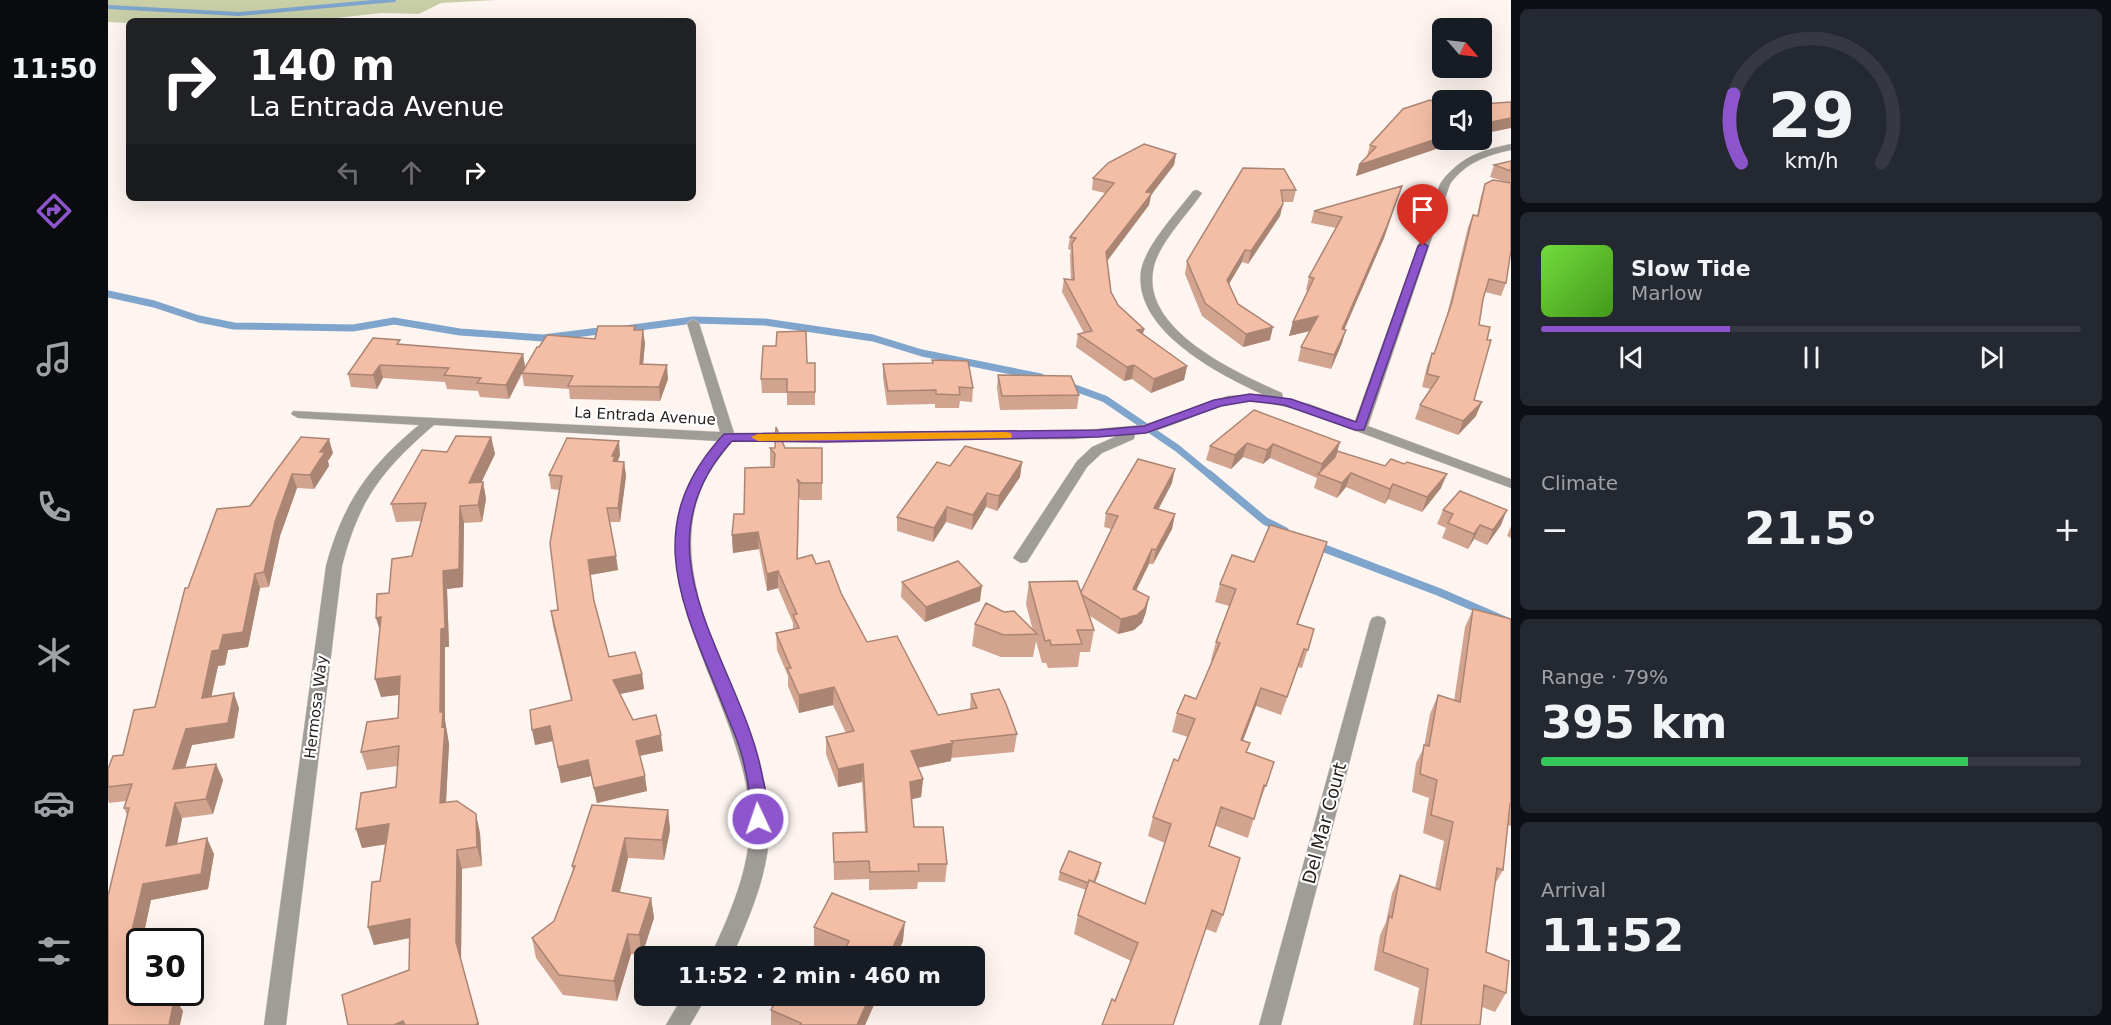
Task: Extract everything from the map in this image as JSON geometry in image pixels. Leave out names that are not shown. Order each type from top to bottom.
[{"type":"street","points":[[1360,428],[1444,184],[1451,173],[1463,163],[1511,147]]},
{"type":"street","points":[[1197,193],[1151,259],[1146,278],[1150,300],[1171,331],[1203,356],[1238,378],[1304,407]]},
{"type":"street","points":[[693,323],[728,437],[716,451],[693,489],[684,514],[681,550],[686,588],[751,756],[759,802],[757,852],[747,894],[726,946]]},
{"type":"street","name":"La Entrada Avenue","points":[[298,414],[728,437],[1074,435],[1146,429],[1233,399],[1268,398],[1304,407],[1511,484]]},
{"type":"street","name":"Hermosa Way","points":[[275,1025],[334,566],[342,533],[366,486],[389,458],[431,421]]},
{"type":"street","points":[[1021,558],[1082,464],[1107,445],[1146,429]]},
{"type":"street","name":"Del Mar Court","points":[[1270,1025],[1378,622]]},
{"type":"street","points":[[677,1025],[689,1006]]},
{"type":"green space","points":[[108,0],[495,0],[441,3],[419,14],[381,13],[337,18],[126,18],[126,23],[108,22]]},
{"type":"building","points":[[1432,101],[1432,140],[1359,165],[1376,147],[1370,145],[1403,109]]},
{"type":"building","points":[[1511,102],[1511,118],[1492,122],[1492,103]]},
{"type":"building","points":[[1144,144],[1176,154],[1146,192],[1152,193],[1106,252],[1111,292],[1118,305],[1144,329],[1137,330],[1187,366],[1154,379],[1134,365],[1127,367],[1078,334],[1092,331],[1064,279],[1074,280],[1072,243],[1076,238],[1070,237],[1114,183],[1093,178],[1108,163]]},
{"type":"building","points":[[1511,161],[1511,171],[1494,165]]},
{"type":"building","points":[[1243,168],[1284,169],[1296,190],[1281,190],[1283,204],[1251,251],[1245,250],[1227,280],[1238,304],[1273,327],[1246,334],[1205,303],[1187,261]]},
{"type":"building","points":[[1493,180],[1511,183],[1511,250],[1506,283],[1489,279],[1483,299],[1479,325],[1490,327],[1487,340],[1491,340],[1474,400],[1482,402],[1463,421],[1420,405],[1439,377],[1427,374],[1432,353],[1434,354],[1452,302],[1473,215],[1478,216],[1485,184]]},
{"type":"building","points":[[1402,186],[1342,329],[1346,330],[1334,355],[1301,347],[1318,316],[1293,322],[1314,278],[1309,277],[1342,217],[1314,211]]},
{"type":"building","points":[[598,326],[635,326],[634,330],[643,330],[640,364],[667,365],[659,387],[568,386],[573,376],[522,373],[547,335],[595,339]]},
{"type":"building","points":[[806,331],[807,363],[815,363],[815,392],[787,392],[787,379],[761,379],[763,346],[776,346],[777,332]]},
{"type":"building","points":[[373,338],[400,340],[397,344],[523,354],[506,385],[477,383],[481,378],[444,375],[449,368],[380,365],[373,375],[348,374]]},
{"type":"building","points":[[932,360],[968,361],[973,388],[959,387],[960,395],[936,394],[936,390],[888,391],[883,364],[933,363]]},
{"type":"building","points":[[998,375],[1071,376],[1079,395],[1002,396]]},
{"type":"building","points":[[1254,410],[1340,442],[1322,464],[1273,444],[1267,450],[1247,443],[1235,455],[1210,446]]},
{"type":"building","points":[[776,427],[785,448],[822,448],[822,483],[801,483],[797,479],[799,484],[797,559],[812,555],[816,564],[829,561],[841,593],[867,642],[897,636],[938,715],[977,708],[971,694],[999,689],[1006,704],[1017,734],[951,741],[953,743],[911,751],[923,779],[910,782],[914,827],[943,827],[947,864],[918,864],[919,871],[870,872],[869,861],[834,862],[833,833],[867,832],[863,764],[838,769],[826,737],[854,731],[834,687],[799,695],[787,668],[791,668],[776,633],[799,628],[793,615],[797,614],[778,571],[767,574],[758,532],[732,535],[734,514],[744,514],[745,468],[774,467],[775,454],[770,448],[775,448]]},
{"type":"building","points":[[456,436],[491,437],[469,483],[483,482],[478,505],[460,506],[459,569],[443,571],[445,628],[441,629],[440,712],[443,712],[442,727],[445,726],[440,803],[457,801],[476,814],[477,847],[457,850],[456,942],[478,1023],[475,1025],[405,1025],[403,1021],[394,1025],[348,1025],[342,995],[409,970],[410,919],[368,927],[372,882],[380,881],[389,824],[356,829],[361,793],[396,787],[399,746],[361,752],[367,722],[398,718],[400,676],[375,679],[381,617],[376,618],[377,594],[389,593],[392,559],[412,556],[426,503],[391,504],[422,450],[447,452]]},
{"type":"building","points":[[301,437],[329,439],[320,452],[325,452],[310,475],[292,474],[275,522],[264,572],[255,574],[243,632],[223,635],[219,650],[212,651],[202,698],[234,693],[228,723],[186,729],[173,769],[216,764],[206,799],[175,803],[166,846],[207,838],[201,874],[143,884],[133,928],[126,928],[126,1006],[173,1006],[169,1025],[108,1025],[108,896],[129,808],[124,808],[132,784],[108,787],[108,769],[113,756],[123,755],[134,710],[155,707],[185,588],[188,588],[217,509],[250,506]]},
{"type":"building","points":[[567,438],[619,441],[612,456],[615,456],[613,461],[624,462],[618,508],[607,508],[616,556],[588,560],[594,601],[609,657],[635,652],[642,674],[613,680],[633,720],[656,715],[661,735],[636,741],[645,776],[594,788],[588,760],[558,767],[550,726],[532,730],[530,710],[572,700],[551,611],[558,610],[550,543],[562,476],[549,475]]},
{"type":"building","points":[[965,446],[1022,462],[999,496],[987,493],[973,515],[947,507],[934,528],[897,517],[937,462],[950,466]]},
{"type":"building","points":[[1337,451],[1385,466],[1391,459],[1447,474],[1427,497],[1393,484],[1390,489],[1351,473],[1342,483],[1318,474],[1335,457]]},
{"type":"building","points":[[1138,459],[1175,469],[1154,508],[1175,514],[1156,550],[1152,549],[1133,589],[1149,597],[1145,608],[1137,615],[1121,619],[1082,595],[1081,592],[1118,516],[1106,513]]},
{"type":"building","points":[[1460,491],[1507,510],[1493,530],[1480,525],[1474,534],[1448,523],[1453,514],[1443,510]]},
{"type":"building","points":[[1270,525],[1327,542],[1297,624],[1314,629],[1308,650],[1304,649],[1287,697],[1261,688],[1241,740],[1250,743],[1246,752],[1274,762],[1266,786],[1264,785],[1254,819],[1221,807],[1209,846],[1240,858],[1223,915],[1212,910],[1173,1025],[1102,1025],[1112,999],[1115,1001],[1138,943],[1078,915],[1089,880],[1145,904],[1171,824],[1153,817],[1174,759],[1178,761],[1195,719],[1177,713],[1185,695],[1196,699],[1220,643],[1216,642],[1236,589],[1220,584],[1232,555],[1254,562]]},
{"type":"building","points":[[958,561],[982,586],[926,607],[902,582]]},
{"type":"building","points":[[1077,581],[1094,630],[1077,630],[1082,644],[1051,645],[1050,640],[1045,641],[1029,582]]},
{"type":"building","points":[[986,603],[1004,612],[1014,611],[1037,634],[1004,635],[975,624]]},
{"type":"building","points":[[1473,609],[1511,619],[1511,804],[1503,870],[1497,868],[1486,952],[1509,961],[1506,993],[1484,985],[1480,1025],[1421,1025],[1428,969],[1383,952],[1389,916],[1392,918],[1400,875],[1440,890],[1453,822],[1431,815],[1437,780],[1420,774],[1424,745],[1429,746],[1438,695],[1460,702]]},
{"type":"building","points":[[592,805],[668,810],[662,840],[625,838],[612,891],[651,898],[639,935],[628,934],[614,981],[559,975],[532,938],[554,921],[575,866],[572,866]]},
{"type":"building","points":[[1069,851],[1101,863],[1094,882],[1089,880],[1088,883],[1060,872]]},
{"type":"building","points":[[832,893],[905,922],[893,946],[847,946],[849,941],[814,927]]},
{"type":"building","points":[[773,1006],[866,1006],[857,1025],[800,1025],[801,1023],[771,1010]]},
{"type":"waterway","points":[[108,7],[239,14],[394,0]]},
{"type":"waterway","points":[[108,294],[154,304],[199,319],[234,326],[353,328],[394,321],[460,332],[543,338],[607,330]]},
{"type":"waterway","points":[[625,329],[693,320],[765,322],[873,338],[922,353],[1041,377]]},
{"type":"waterway","points":[[1067,385],[1105,399],[1177,448],[1211,476]]},
{"type":"waterway","points":[[1209,474],[1265,521],[1285,531]]},
{"type":"waterway","points":[[1318,546],[1439,592],[1511,623]]},
{"type":"slow traffic","points":[[758,437],[1006,436]]},
{"type":"route","points":[[758,819],[759,802],[751,756],[686,588],[681,550],[684,514],[689,497],[696,481],[728,437],[1098,434],[1146,429],[1218,403],[1250,398],[1268,398],[1286,402],[1360,428],[1423,246]]}]
